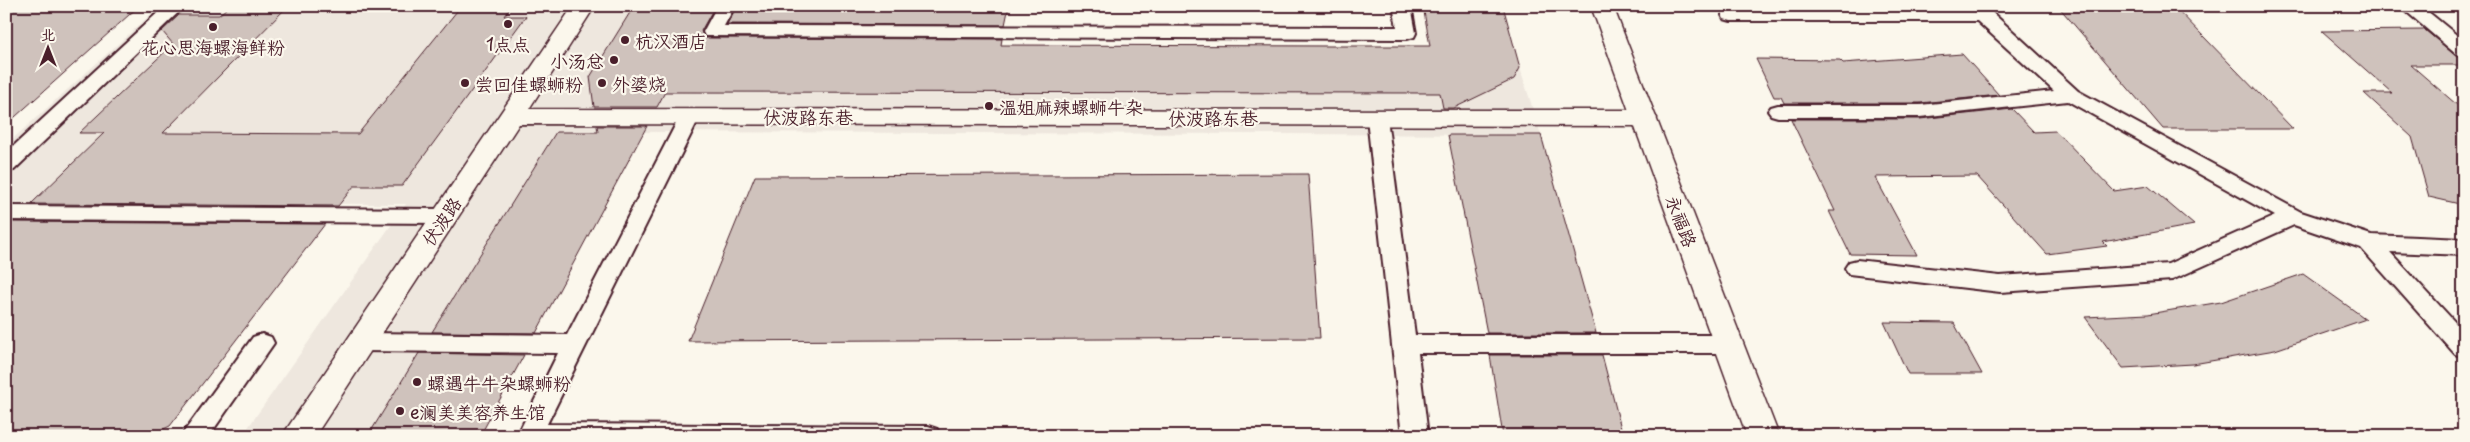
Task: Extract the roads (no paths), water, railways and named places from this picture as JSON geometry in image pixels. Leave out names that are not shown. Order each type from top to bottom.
[{"type":"street","name":"伏波路","points":[[298,436],[584,6]]},
{"type":"street","name":"永福路","points":[[1602,6],[1763,436]]},
{"type":"street","name":"伏波路东巷","points":[[511,116],[1644,118]]},
{"type":"lane","points":[[6,165],[176,6]]},
{"type":"lane","points":[[726,6],[712,32],[1407,33],[1402,6]]},
{"type":"lane","points":[[2409,6],[2464,51]]},
{"type":"lane","points":[[1731,15],[1979,10],[2071,95],[2293,217],[2369,243],[2464,246]]},
{"type":"lane","points":[[1778,110],[1920,110],[2071,95]]},
{"type":"lane","points":[[690,116],[529,434],[928,436]]},
{"type":"lane","points":[[1377,118],[1416,436]]},
{"type":"lane","points":[[6,213],[445,216]]},
{"type":"lane","points":[[1857,268],[2000,284],[2172,272],[2293,217]]},
{"type":"lane","points":[[2369,243],[2464,348]]},
{"type":"lane","points":[[360,342],[575,344]]},
{"type":"lane","points":[[194,436],[262,343]]},
{"type":"lane","points":[[1404,344],[1728,344]]},
{"type":"place","name":"1点点","points":[[508,24]]},
{"type":"place","name":"花心思海螺海鲜粉","points":[[213,27]]},
{"type":"place","name":"杭汉酒店","points":[[625,40]]},
{"type":"place","name":"小汤总","points":[[614,60]]},
{"type":"place","name":"尝回佳螺蛳粉","points":[[465,83]]},
{"type":"place","name":"外婆烧","points":[[602,83]]},
{"type":"place","name":"温姐麻辣螺蛳牛杂","points":[[989,106]]},
{"type":"place","name":"螺遇牛牛杂螺蛳粉","points":[[417,382]]},
{"type":"place","name":"e澜美美容养生馆","points":[[400,411]]}]
